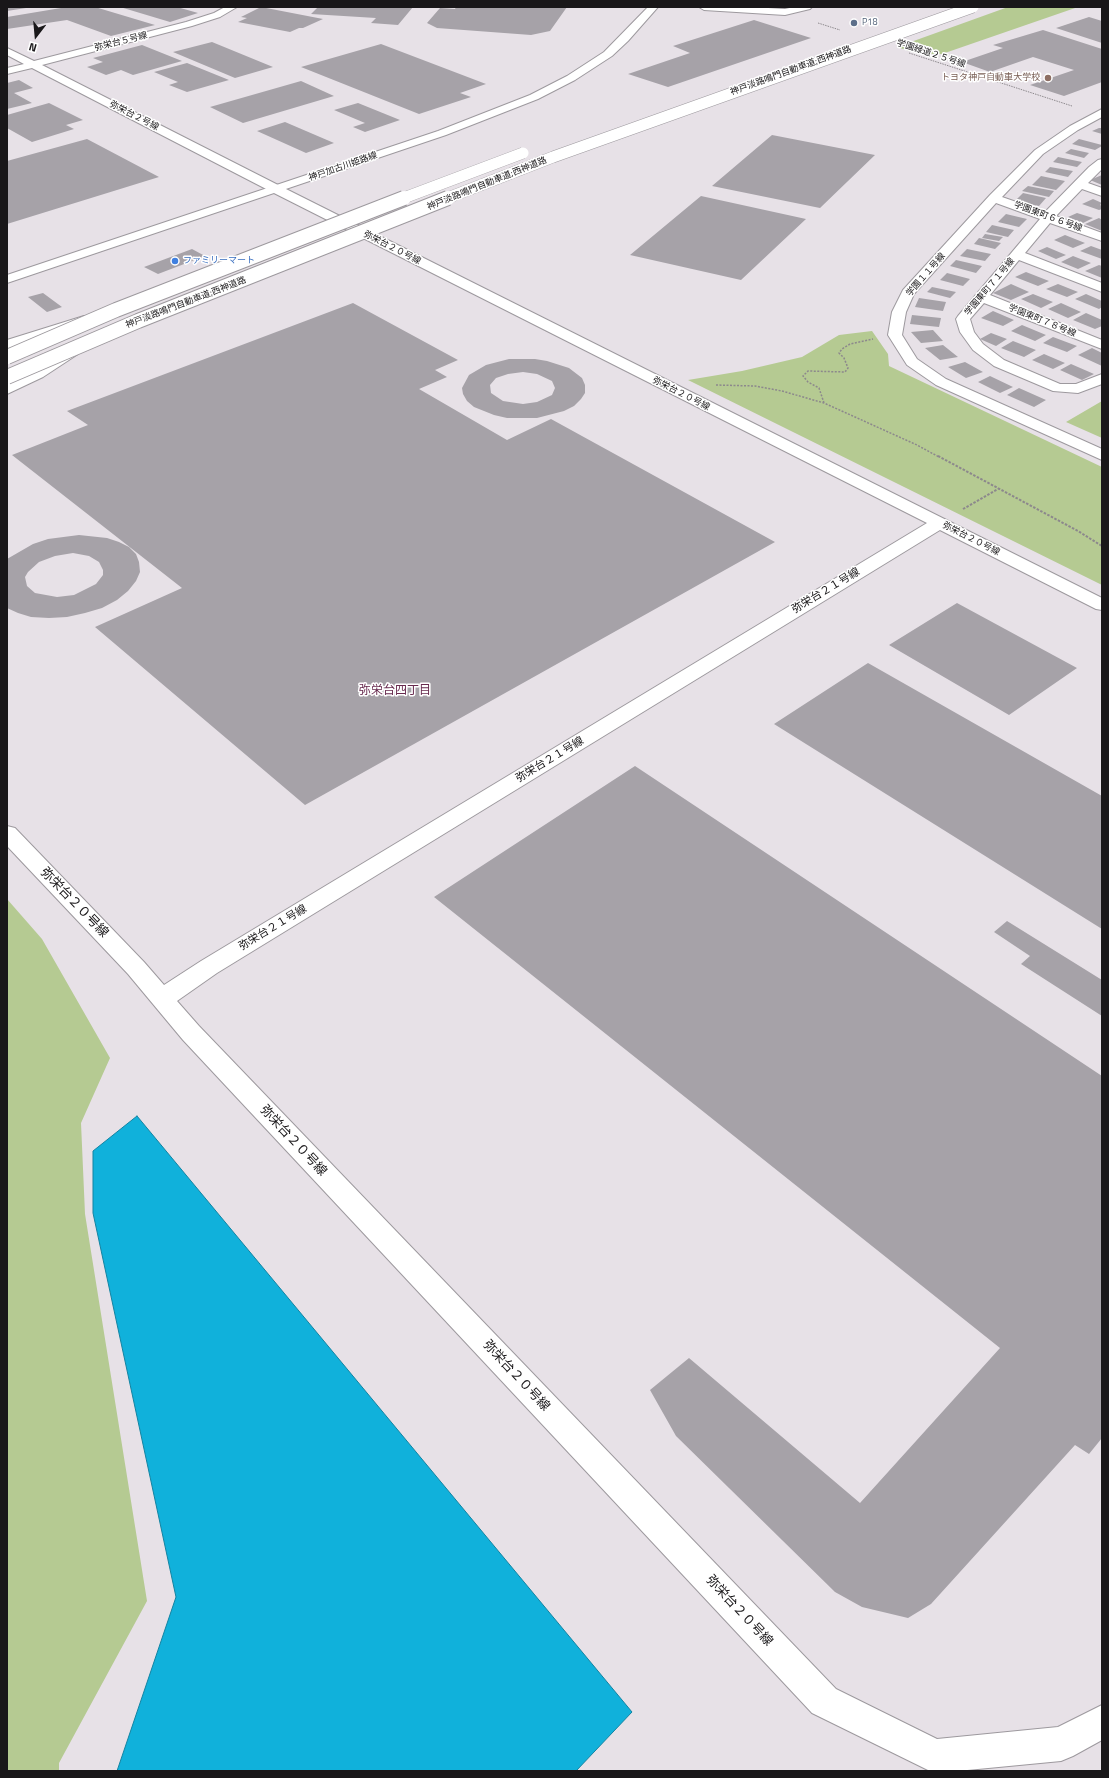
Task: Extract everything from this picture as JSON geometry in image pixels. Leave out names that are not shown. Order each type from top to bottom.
[{"type":"main road","name":"弥栄台５号線","points":[[7,71],[189,24],[217,15],[232,7]]},
{"type":"main road","name":"神戸加古川姫路線","points":[[7,279],[442,133],[534,97],[571,78],[608,54],[653,7]]},
{"type":"main road","points":[[704,7],[785,12],[807,7]]},
{"type":"main road","name":"神戸淡路鳴門自動車道;西神道路","points":[[7,377],[82,344],[553,157],[973,7]]},
{"type":"main road","name":"弥栄台２号線","points":[[7,51],[261,182]]},
{"type":"main road","points":[[441,121],[494,103],[574,64],[585,55]]},
{"type":"main road","name":"学園１１号線","points":[[895,335],[899,312],[908,293],[994,198],[1039,152],[1099,113]]},
{"type":"main road","name":"神戸淡路鳴門自動車道;西神道路","points":[[7,357],[116,310],[232,264],[533,149]]},
{"type":"main road","name":"学園東町７１号線","points":[[1102,163],[1048,217],[963,319],[967,332],[978,348],[999,363],[1058,388],[1078,389],[1102,378]]},
{"type":"main road","name":"神戸加古川姫路線","points":[[246,186],[314,164]]},
{"type":"main road","name":"弥栄台２０号線","points":[[261,182],[1102,605]]},
{"type":"main road","points":[[1080,184],[1102,192]]},
{"type":"main road","name":"学園東町６６号線","points":[[994,198],[1102,237]]},
{"type":"main road","name":"学園東町７１号線","points":[[1016,255],[1102,288]]},
{"type":"main road","name":"学園東町７８号線","points":[[982,297],[1102,344]]},
{"type":"main road","points":[[7,346],[34,335],[116,310]]},
{"type":"main road","points":[[895,335],[912,362],[941,382],[1102,455]]},
{"type":"main road","points":[[7,390],[38,374],[82,344]]},
{"type":"main road","name":"弥栄台２１号線","points":[[162,999],[209,967],[938,523]]},
{"type":"main road","name":"弥栄台２０号線","points":[[7,833],[136,968],[191,1033],[824,1701],[935,1756],[1062,1744],[1102,1722]]},
{"type":"path","points":[[785,12],[846,32]]},
{"type":"path","name":"学園緑道２５号線","points":[[907,52],[1099,113]]},
{"type":"path","points":[[824,403],[819,388],[808,382],[804,376],[808,371],[845,372],[848,368],[840,353],[842,349],[850,344],[861,341],[895,335]]},
{"type":"path","points":[[714,385],[755,386],[782,391],[824,403],[917,445],[1078,531],[1102,546]]},
{"type":"path","points":[[938,523],[999,489]]},
{"type":"green space","points":[[1008,7],[1078,7],[942,54],[919,54],[897,47]]},
{"type":"green space","points":[[872,331],[888,354],[889,366],[1102,467],[1102,585],[688,380],[742,371],[802,357],[839,335]]},
{"type":"green space","points":[[1102,401],[1102,438],[1066,422]]},
{"type":"green space","points":[[7,899],[42,939],[110,1058],[81,1123],[85,1214],[147,1601],[59,1763],[59,1771],[7,1771]]},
{"type":"water","points":[[137,1116],[632,1712],[576,1771],[117,1771],[176,1597],[93,1213],[93,1151]]},
{"type":"building","points":[[7,7],[26,7],[26,8],[7,11]]},
{"type":"building","points":[[67,7],[95,7],[155,25],[111,36],[67,20],[7,29],[7,17]]},
{"type":"building","points":[[120,7],[177,7],[198,13],[170,22]]},
{"type":"building","points":[[261,7],[323,19],[290,32],[238,22],[247,18],[241,17]]},
{"type":"building","points":[[318,7],[413,7],[398,25],[371,23],[376,18],[311,14]]},
{"type":"building","points":[[456,7],[567,7],[550,31],[531,35],[437,28],[427,23],[440,8],[455,9]]},
{"type":"building","points":[[1089,17],[1102,21],[1102,43],[1056,28]]},
{"type":"building","points":[[754,20],[811,38],[668,87],[628,74],[690,53],[673,46]]},
{"type":"building","points":[[1043,30],[1102,49],[1102,82],[1064,96],[1030,85],[1074,70],[1033,57],[990,72],[962,62],[1003,48],[993,45]]},
{"type":"building","points":[[212,42],[273,67],[235,78],[173,52]]},
{"type":"building","points":[[381,44],[486,84],[460,93],[471,97],[419,114],[301,67]]},
{"type":"building","points":[[142,45],[182,61],[133,75],[121,70],[106,75],[87,67],[103,62],[93,58]]},
{"type":"building","points":[[187,63],[229,80],[187,92],[169,85],[178,82],[154,72]]},
{"type":"building","points":[[19,80],[33,88],[14,93],[32,103],[7,109],[7,83]]},
{"type":"building","points":[[301,81],[334,96],[243,123],[210,107]]},
{"type":"building","points":[[49,103],[83,120],[66,125],[74,129],[32,142],[7,128],[7,115]]},
{"type":"building","points":[[358,103],[400,120],[365,132],[353,127],[365,123],[334,110]]},
{"type":"building","points":[[285,122],[334,143],[306,153],[257,131]]},
{"type":"building","points":[[1102,128],[1102,134],[1092,131]]},
{"type":"building","points":[[772,135],[875,155],[820,208],[712,186]]},
{"type":"building","points":[[87,139],[159,177],[7,224],[7,161]]},
{"type":"building","points":[[1079,139],[1102,146],[1095,150],[1072,144]]},
{"type":"building","points":[[1071,149],[1089,153],[1084,158],[1065,153]]},
{"type":"building","points":[[1058,157],[1082,162],[1077,167],[1053,162]]},
{"type":"building","points":[[1050,167],[1073,171],[1068,177],[1045,172]]},
{"type":"building","points":[[1102,175],[1102,185],[1090,180]]},
{"type":"building","points":[[1041,176],[1065,181],[1056,190],[1032,185]]},
{"type":"building","points":[[1028,186],[1054,191],[1049,197],[1022,191]]},
{"type":"building","points":[[1023,193],[1046,198],[1039,206],[1015,201]]},
{"type":"building","points":[[701,196],[806,219],[741,280],[630,255]]},
{"type":"building","points":[[1093,199],[1102,203],[1100,205],[1102,206],[1102,209],[1099,210],[1082,204]]},
{"type":"building","points":[[1077,213],[1093,218],[1083,223],[1068,217]]},
{"type":"building","points":[[1006,214],[1027,219],[1019,227],[998,222]]},
{"type":"building","points":[[1099,218],[1102,220],[1102,231],[1085,224]]},
{"type":"building","points":[[992,225],[1014,230],[1008,237],[986,232]]},
{"type":"building","points":[[985,234],[1003,237],[999,241],[982,238]]},
{"type":"building","points":[[1065,235],[1085,243],[1073,248],[1054,240]]},
{"type":"building","points":[[979,238],[1001,243],[995,249],[974,244]]},
{"type":"building","points":[[1091,246],[1102,250],[1102,259],[1080,251]]},
{"type":"building","points":[[1047,247],[1066,255],[1056,259],[1038,251]]},
{"type":"building","name":"ファミリーマート","points":[[192,249],[205,256],[158,274],[144,267]]},
{"type":"building","points":[[967,249],[991,254],[985,261],[960,256]]},
{"type":"building","points":[[1073,256],[1091,263],[1078,269],[1061,262]]},
{"type":"building","points":[[956,260],[982,266],[976,273],[950,266]]},
{"type":"building","points":[[1099,265],[1102,266],[1102,278],[1085,271]]},
{"type":"building","points":[[1026,272],[1049,281],[1038,286],[1015,277]]},
{"type":"building","points":[[947,273],[970,279],[963,286],[940,280]]},
{"type":"building","points":[[1011,284],[1029,292],[1011,300],[993,293]]},
{"type":"building","points":[[1058,284],[1078,292],[1067,297],[1046,289]]},
{"type":"building","points":[[932,287],[956,292],[950,298],[927,292]]},
{"type":"building","points":[[43,293],[62,307],[47,312],[28,297]]},
{"type":"building","points":[[1033,294],[1053,302],[1041,308],[1021,299]]},
{"type":"building","points":[[1086,294],[1102,301],[1102,307],[1099,309],[1075,299]]},
{"type":"building","points":[[919,298],[946,302],[943,311],[915,307]]},
{"type":"building","points":[[353,303],[458,360],[435,370],[447,377],[419,389],[507,440],[551,419],[775,542],[305,805],[95,627],[182,588],[12,455],[88,425],[67,411]]},
{"type":"building","points":[[1061,303],[1081,312],[1068,318],[1048,309]]},
{"type":"building","points":[[993,311],[1014,320],[1003,326],[981,318]]},
{"type":"building","points":[[1086,313],[1102,320],[1102,326],[1095,329],[1073,320]]},
{"type":"building","points":[[912,315],[941,318],[939,327],[910,324]]},
{"type":"building","points":[[1022,325],[1046,335],[1035,341],[1011,331]]},
{"type":"building","points":[[933,330],[943,341],[921,343],[911,332]]},
{"type":"building","points":[[991,333],[1007,339],[996,346],[980,339]]},
{"type":"building","points":[[1053,337],[1077,346],[1067,352],[1043,343]]},
{"type":"building","points":[[1013,341],[1036,350],[1024,357],[1001,348]]},
{"type":"building","points":[[943,345],[958,357],[940,360],[925,348]]},
{"type":"building","points":[[1092,348],[1102,353],[1102,366],[1078,355]]},
{"type":"building","points":[[1044,354],[1065,363],[1053,369],[1032,360]]},
{"type":"building","points":[[509,359],[535,359],[547,361],[569,368],[582,378],[585,385],[585,393],[574,406],[564,411],[537,418],[507,418],[494,415],[474,407],[467,401],[463,394],[462,388],[469,375],[486,365]],"holes":[[[523,372],[537,374],[552,381],[555,388],[552,395],[537,402],[523,404],[503,401],[491,393],[490,385],[496,378],[508,374]]]},
{"type":"building","points":[[965,362],[983,372],[966,378],[948,367]]},
{"type":"building","points":[[1071,364],[1094,374],[1082,380],[1060,370]]},
{"type":"building","points":[[990,376],[1013,387],[1000,393],[978,382]]},
{"type":"building","points":[[1019,388],[1046,400],[1034,407],[1007,395]]},
{"type":"building","points":[[79,535],[107,538],[119,542],[129,547],[136,554],[140,572],[136,581],[128,591],[117,600],[102,608],[85,613],[67,617],[31,617],[7,608],[7,559],[33,544],[48,539]],"holes":[[[73,553],[89,556],[99,562],[103,570],[103,575],[96,584],[74,595],[57,597],[35,593],[27,586],[25,577],[28,572],[39,562],[55,556]]]},
{"type":"building","points":[[957,603],[1077,668],[1009,715],[889,645]]},
{"type":"building","points":[[868,663],[1102,796],[1102,929],[774,724]]},
{"type":"building","points":[[635,766],[1102,1076],[1102,1438],[1089,1454],[1075,1445],[931,1604],[908,1618],[862,1607],[835,1592],[676,1436],[650,1390],[689,1358],[860,1503],[1000,1348],[434,897]]},
{"type":"building","points":[[1007,921],[1102,980],[1102,1016],[1021,964],[1030,956],[994,932]]},
{"type":"place","name":"P18","points":[[854,23]]},
{"type":"place","name":"トヨタ神戸自動車大学校","points":[[1048,78]]},
{"type":"place","name":"ファミリーマート","points":[[175,261]]},
{"type":"district","name":"弥栄台四丁目","points":[[395,691]]}]
